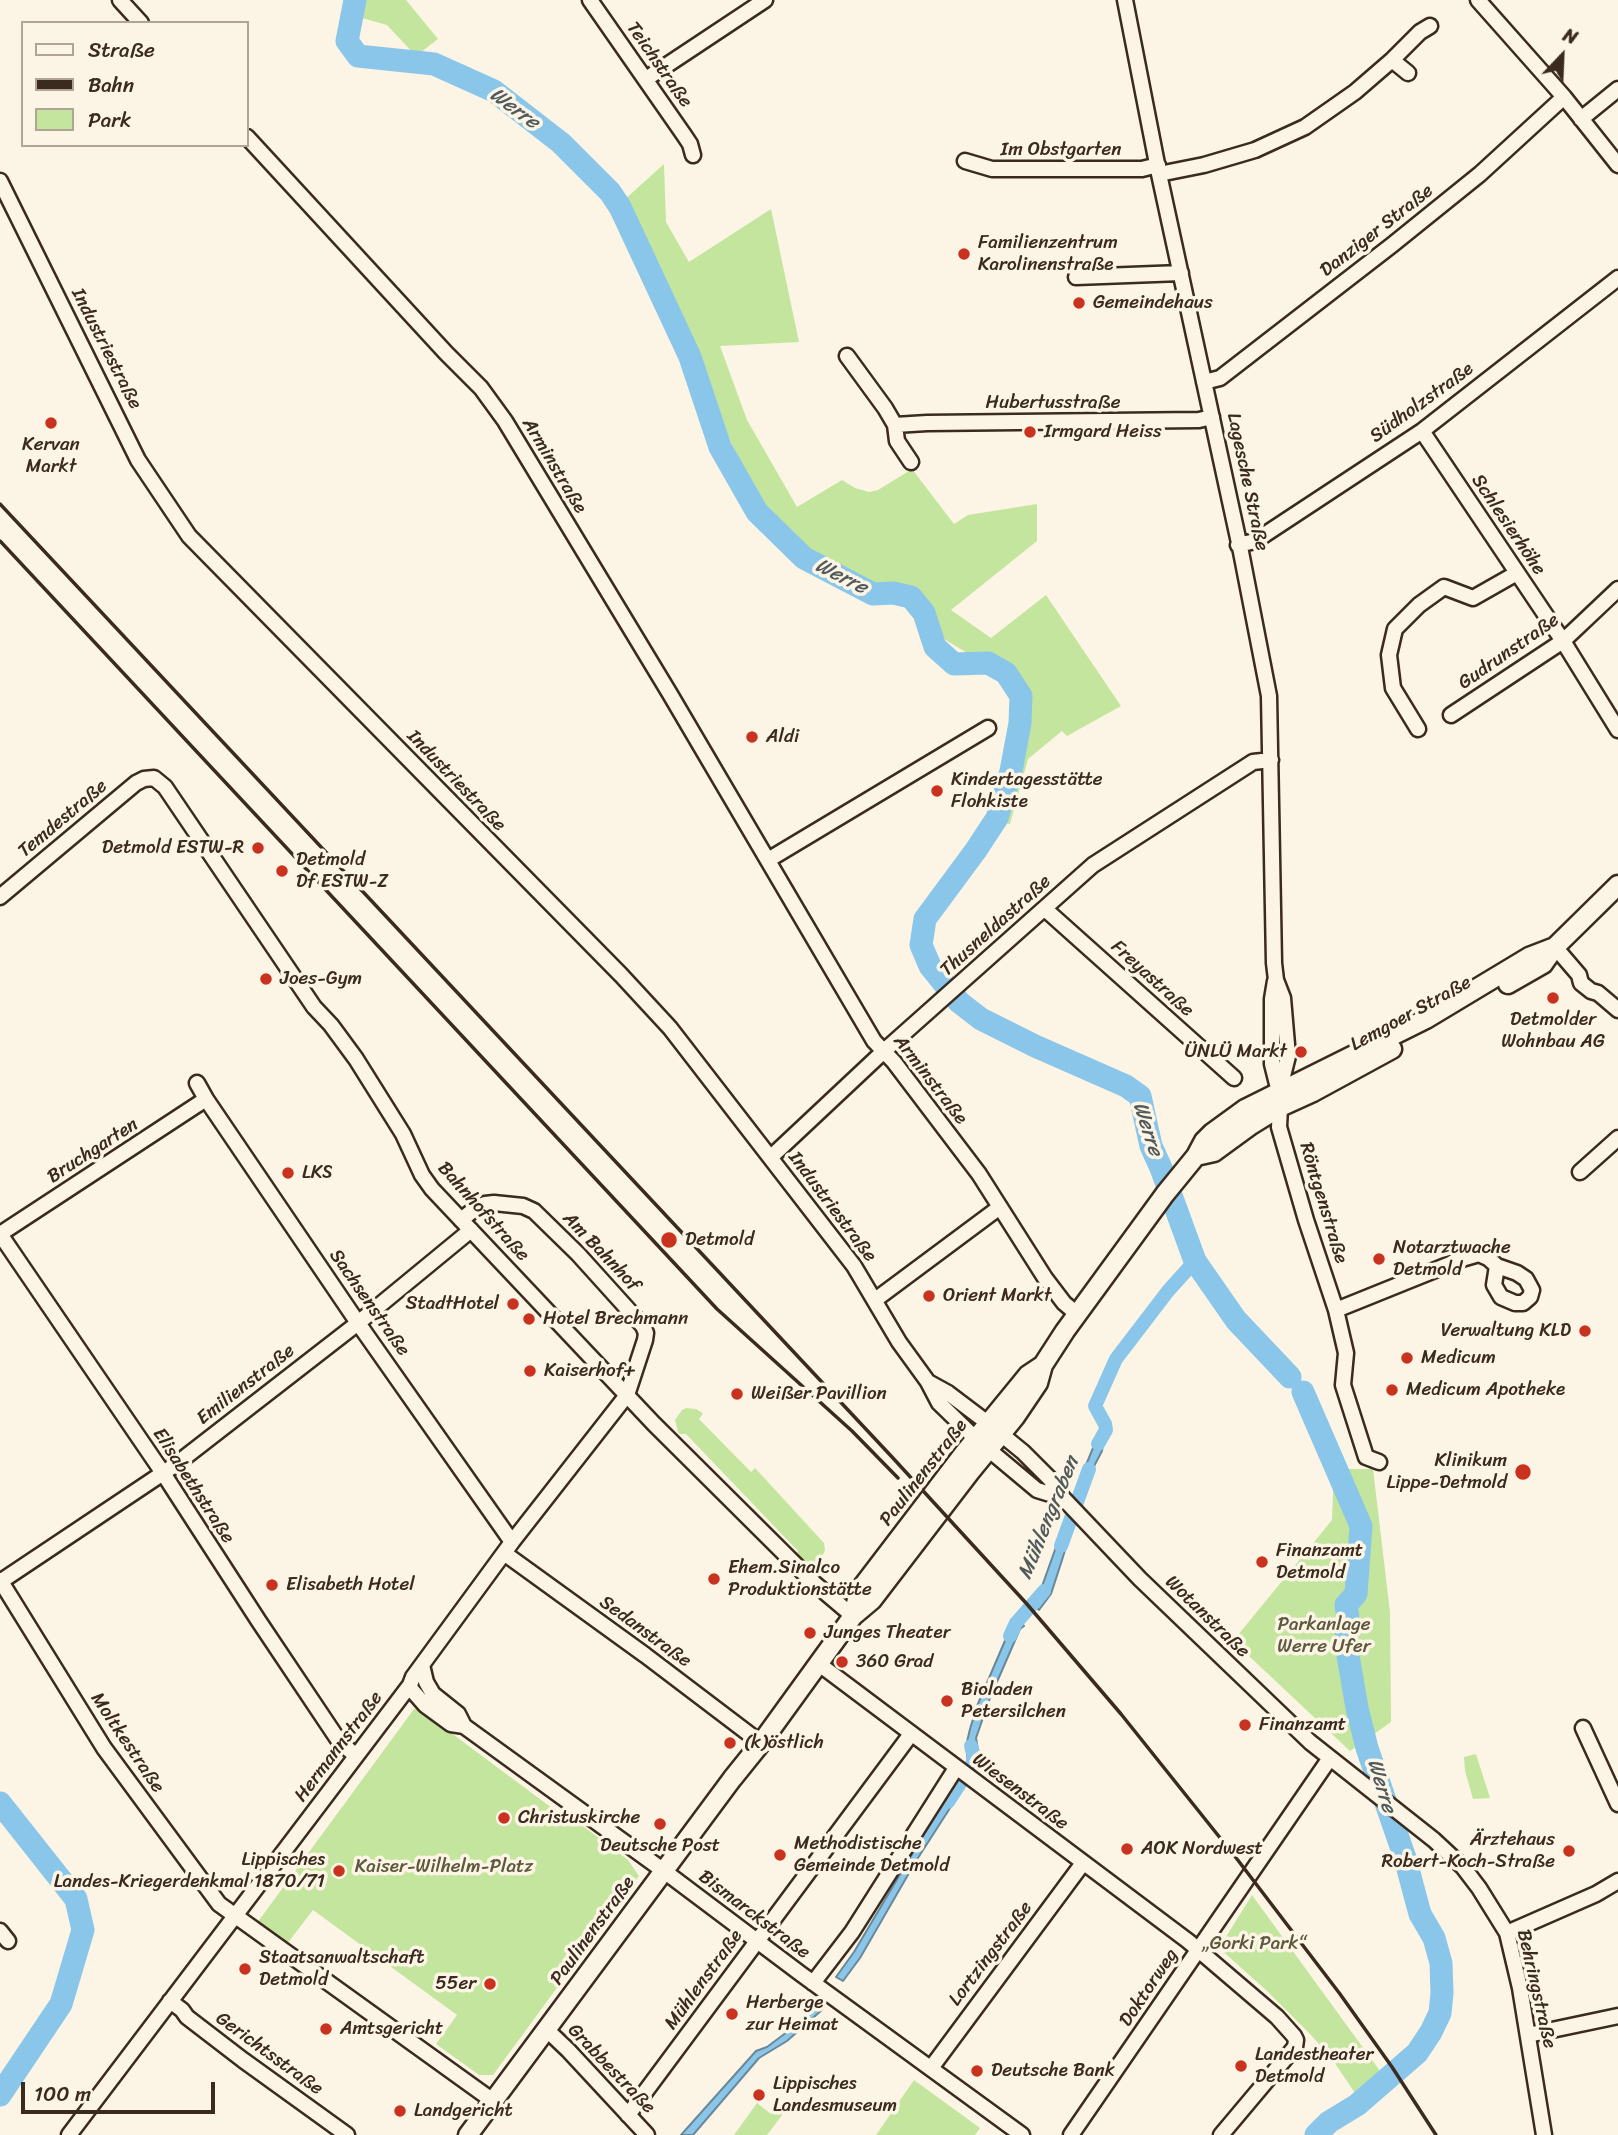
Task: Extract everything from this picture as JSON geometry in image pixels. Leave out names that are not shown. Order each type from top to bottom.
[{"type":"main road","name":"Lemgoer Straße","points":[[1279,1099],[1426,1019],[1530,957],[1555,947],[1618,886]]},
{"type":"main road","name":"Paulinenstraße","points":[[468,2135],[853,1616],[872,1600],[995,1429],[1028,1376],[1043,1365],[1077,1314],[1170,1187],[1196,1156],[1204,1141],[1245,1109],[1279,1099]]},
{"type":"street","points":[[120,0],[139,21]]},
{"type":"street","name":"Teichstraße","points":[[590,0],[690,144],[693,155]]},
{"type":"street","points":[[646,79],[765,0]]},
{"type":"street","name":"Lagesche Straße","points":[[1125,0],[1269,696],[1276,980],[1272,999],[1272,1064],[1279,1099]]},
{"type":"street","points":[[1478,0],[1564,97],[1618,165]]},
{"type":"street","name":"Im Obstgarten","points":[[965,161],[992,169],[1158,169],[1203,165],[1255,150],[1290,135],[1321,117],[1356,92],[1420,32],[1430,26]]},
{"type":"street","points":[[1392,60],[1408,74]]},
{"type":"street","points":[[1581,119],[1618,89]]},
{"type":"street","name":"Danziger Straße","points":[[1204,382],[1220,378],[1392,245],[1480,174],[1564,97]]},
{"type":"street","name":"Arminstraße","points":[[248,138],[491,401],[670,694],[874,1041],[979,1174],[1045,1278],[1064,1303],[1077,1314]]},
{"type":"street","name":"Industriestraße","points":[[0,181],[138,460],[188,536],[670,1028],[854,1266],[939,1403],[982,1444]]},
{"type":"street","points":[[1076,277],[1181,273]]},
{"type":"street","name":"Südholzstraße","points":[[1238,545],[1255,541],[1422,431],[1618,278]]},
{"type":"street","points":[[847,356],[885,408],[895,425],[897,441],[911,462]]},
{"type":"street","name":"Hubertusstraße","points":[[895,425],[1199,420],[1212,417]]},
{"type":"street","name":"Schlesierhöhe","points":[[1422,431],[1563,641],[1618,730]]},
{"type":"street","points":[[1418,729],[1393,688],[1389,655],[1395,629],[1419,605],[1444,587],[1474,598],[1517,573]]},
{"type":"street","name":"Gudrunstraße","points":[[1451,715],[1563,641],[1618,589]]},
{"type":"street","points":[[768,860],[988,728]]},
{"type":"street","name":"Thusneldastraße","points":[[771,1157],[884,1051],[1093,865],[1253,762],[1271,760]]},
{"type":"street","name":"Temdestraße","points":[[0,897],[136,783],[154,778]]},
{"type":"street","name":"Bahnhofstraße","points":[[154,778],[165,787],[314,1007],[356,1059],[403,1135],[422,1175],[432,1189],[628,1395],[814,1583],[853,1616]]},
{"type":"street","name":"Freyastraße","points":[[1045,909],[1234,1077]]},
{"type":"street","points":[[1555,947],[1579,975],[1581,983],[1618,1010]]},
{"type":"street","name":"Sachsenstraße","points":[[197,1083],[508,1548]]},
{"type":"street","name":"Bruchgarten","points":[[2,1240],[206,1099]]},
{"type":"street","name":"Röntgenstraße","points":[[1279,1099],[1279,1128],[1336,1310],[1346,1353],[1343,1385],[1366,1457],[1380,1462]]},
{"type":"street","points":[[1580,1172],[1618,1138]]},
{"type":"street","name":"Am Bahnhof","points":[[466,1225],[476,1208],[485,1204],[523,1206],[534,1211],[578,1254],[643,1325],[646,1333],[628,1395]]},
{"type":"street","points":[[875,1300],[1000,1207]]},
{"type":"street","name":"Emilienstraße","points":[[0,1581],[163,1473],[358,1323],[466,1225]]},
{"type":"street","name":"Elisabethstraße","points":[[2,1240],[163,1473],[331,1730],[356,1756]]},
{"type":"street","points":[[1336,1310],[1479,1254],[1497,1266]]},
{"type":"street","name":"Industriestraße","points":[[928,1382],[948,1393],[995,1429]]},
{"type":"street","name":"Hermannstraße","points":[[69,2135],[78,2128],[170,2001],[410,1685],[508,1548],[628,1395]]},
{"type":"street","name":"Wotanstraße","points":[[995,1429],[1050,1479],[1070,1506],[1140,1579],[1330,1758]]},
{"type":"street","name":"Wotanstraße","points":[[982,1444],[1037,1490],[1070,1506]]},
{"type":"street","name":"Sedanstraße","points":[[508,1548],[761,1743]]},
{"type":"street","name":"Moltkestraße","points":[[0,1581],[104,1748],[219,1904],[493,2101]]},
{"type":"street","name":"Wiesenstraße","points":[[819,1664],[1199,1949],[1277,2017],[1294,2036],[1296,2043],[1292,2050],[1221,2135]]},
{"type":"street","name":"Bismarckstraße","points":[[422,1665],[426,1682],[433,1694],[458,1714],[464,1726]]},
{"type":"street","name":"Bismarckstraße","points":[[410,1685],[420,1702],[451,1724],[464,1726],[1022,2135]]},
{"type":"street","points":[[1583,1728],[1618,1804]]},
{"type":"street","name":"Mühlenstraße","points":[[628,2115],[911,1734]]},
{"type":"street","name":"Behringstraße","points":[[1330,1758],[1434,1840],[1463,1867],[1507,1933],[1520,1988],[1544,2135]]},
{"type":"street","name":"Doktorweg","points":[[1071,2135],[1330,1758]]},
{"type":"street","points":[[813,1983],[852,1932],[962,1773]]},
{"type":"street","name":"Lortzingstraße","points":[[931,2068],[1083,1863]]},
{"type":"street","points":[[1507,1933],[1596,1894],[1618,1881]]},
{"type":"street","name":"Gerichtsstraße","points":[[170,2001],[196,2024],[347,2135]]},
{"type":"street","points":[[1528,2035],[1618,2016]]},
{"type":"street","name":"Grabbestraße","points":[[547,2030],[647,2135]]},
{"type":"green space","points":[[366,0],[406,0],[438,39],[416,56],[387,25],[362,18]]},
{"type":"green space","points":[[664,164],[666,222],[689,262],[771,209],[799,342],[720,346],[747,420],[797,507],[842,480],[869,492],[878,490],[912,469],[954,524],[968,515],[1037,504],[1037,541],[951,610],[991,638],[1046,595],[1121,706],[1067,736],[1062,731],[1028,759],[1010,824],[1004,823],[1027,723],[1027,696],[1016,672],[1008,663],[969,654],[939,636],[926,608],[909,591],[894,588],[874,590],[805,551],[765,508],[728,437],[700,353],[623,201]]},
{"type":"green space","points":[[686,1408],[701,1412],[703,1414],[699,1419],[751,1472],[755,1468],[824,1543],[825,1550],[820,1561],[812,1565],[797,1558],[798,1551],[686,1434],[678,1432],[675,1420]]},
{"type":"green space","name":"Parkanlage Werre Ufer","points":[[1334,1469],[1373,1469],[1390,1612],[1391,1722],[1350,1751],[1233,1641],[1332,1520]]},
{"type":"green space","name":"Kaiser-Wilhelm-Platz","points":[[414,1709],[419,1709],[556,1811],[567,1814],[628,1860],[639,1876],[493,2075],[479,2075],[436,2044],[457,2015],[313,1910],[287,1944],[257,1923]]},
{"type":"green space","points":[[1476,1754],[1490,1798],[1473,1799],[1464,1757]]},
{"type":"green space","name":"„Gorki Park“","points":[[1252,1895],[1380,2071],[1355,2093],[1332,2059],[1311,2035],[1219,1948]]},
{"type":"green space","points":[[914,2080],[980,2128],[975,2135],[876,2135]]},
{"type":"green space","points":[[757,2103],[771,2114],[775,2109],[783,2114],[767,2135],[734,2135]]},
{"type":"water","points":[[1103,1429],[1110,1431],[1090,1474],[1086,1490],[1079,1482]]},
{"type":"water","points":[[1067,1527],[1071,1531],[1051,1594],[1039,1610],[1032,1602],[1041,1589],[1056,1547]]},
{"type":"water","points":[[1017,1618],[1024,1626],[1020,1629],[990,1698],[976,1738],[979,1756],[976,1767],[968,1762],[966,1746],[970,1729],[977,1706]]},
{"type":"water","points":[[953,1785],[961,1791],[916,1861],[860,1958],[843,1981],[836,1977],[854,1952]]},
{"type":"water","points":[[816,2004],[823,2009],[787,2041],[759,2058],[693,2135],[681,2135],[756,2051],[767,2047],[787,2032]]},
{"type":"waterway","name":"Werre","points":[[355,0],[347,41],[358,56],[434,64],[494,91],[561,143],[610,192],[620,207],[690,357],[720,447],[757,512],[804,558],[873,594],[893,593],[911,597],[924,613],[935,647],[954,664],[988,663],[1006,673],[1021,696],[1020,723],[1011,771],[997,818],[925,919],[921,945],[930,966],[959,1002],[981,1019],[1126,1086],[1140,1096],[1151,1146],[1195,1261],[1236,1320],[1290,1377]]},
{"type":"waterway","name":"Mühlengraben","points":[[1098,1444],[1106,1430],[1095,1406],[1116,1359],[1168,1291],[1195,1261]]},
{"type":"waterway","name":"Werre","points":[[1303,1392],[1361,1526],[1356,1594],[1346,1605],[1347,1650],[1357,1708],[1367,1748],[1405,1858],[1420,1914],[1434,1938],[1441,1963],[1442,1993],[1440,2013],[1417,2053],[1357,2105],[1329,2122],[1316,2135]]},
{"type":"waterway","name":"Mühlengraben","points":[[1061,1546],[1089,1469]]},
{"type":"waterway","name":"Mühlengraben","points":[[1010,1636],[1016,1623],[1044,1591]]},
{"type":"waterway","name":"Mühlengraben","points":[[948,1802],[972,1765],[974,1756],[971,1746]]},
{"type":"waterway","points":[[0,1803],[76,1899],[83,1930],[61,2004],[0,2095]]},
{"type":"railway","points":[[0,504],[1026,1603],[1121,1714],[1237,1859],[1340,1994],[1436,2135]]},
{"type":"railway","points":[[0,541],[717,1309],[852,1431],[898,1478]]},
{"type":"place","name":"Familienzentrum Karolinenstraße","points":[[964,254]]},
{"type":"place","name":"Gemeindehaus","points":[[1079,303]]},
{"type":"place","name":"Kervan Markt","points":[[51,423]]},
{"type":"place","name":"Irmgard Heiss","points":[[1030,432]]},
{"type":"place","name":"Aldi","points":[[752,737]]},
{"type":"place","name":"Kindertagesstätte Flohkiste","points":[[937,791]]},
{"type":"place","name":"Detmold ESTW-R","points":[[258,848]]},
{"type":"place","name":"Detmold Df ESTW-Z","points":[[282,871]]},
{"type":"place","name":"Joes-Gym","points":[[266,979]]},
{"type":"place","name":"Detmolder Wohnbau AG","points":[[1553,998]]},
{"type":"place","name":"ÜNLÜ Markt","points":[[1301,1052]]},
{"type":"place","name":"LKS","points":[[288,1173]]},
{"type":"place","name":"Detmold","points":[[669,1240]]},
{"type":"place","name":"Notarztwache Detmold","points":[[1379,1259]]},
{"type":"place","name":"Orient Markt","points":[[929,1296]]},
{"type":"place","name":"StadtHotel","points":[[513,1304]]},
{"type":"place","name":"Hotel Brechmann","points":[[529,1319]]},
{"type":"place","name":"Verwaltung KLD","points":[[1585,1331]]},
{"type":"place","name":"Medicum","points":[[1407,1358]]},
{"type":"place","name":"Kaiserhof+","points":[[530,1371]]},
{"type":"place","name":"Medicum Apotheke","points":[[1392,1390]]},
{"type":"place","name":"Weißer Pavillion","points":[[737,1394]]},
{"type":"place","name":"Klinikum Lippe-Detmold","points":[[1523,1472]]},
{"type":"place","name":"Finanzamt Detmold","points":[[1262,1562]]},
{"type":"place","name":"Ehem.Sinalco Produktionstätte","points":[[714,1579]]},
{"type":"place","name":"Elisabeth Hotel","points":[[272,1585]]},
{"type":"place","name":"Junges Theater","points":[[810,1633]]},
{"type":"place","name":"360 Grad","points":[[842,1662]]},
{"type":"place","name":"Bioladen Petersilchen","points":[[947,1701]]},
{"type":"place","name":"Finanzamt","points":[[1245,1725]]},
{"type":"place","name":"(k)östlich","points":[[730,1743]]},
{"type":"place","name":"Christuskirche","points":[[504,1818]]},
{"type":"place","name":"Deutsche Post","points":[[660,1824]]},
{"type":"place","name":"AOK Nordwest","points":[[1127,1849]]},
{"type":"place","name":"Ärztehaus Robert-Koch-Straße","points":[[1569,1851]]},
{"type":"place","name":"Methodistische Gemeinde Detmold","points":[[780,1855]]},
{"type":"place","name":"Lippisches Landes-Kriegerdenkmal 1870/71","points":[[339,1871]]},
{"type":"place","name":"Staatsanwaltschaft Detmold","points":[[245,1969]]},
{"type":"place","name":"55er","points":[[490,1984]]},
{"type":"place","name":"Herberge zur Heimat","points":[[732,2014]]},
{"type":"place","name":"Amtsgericht","points":[[326,2029]]},
{"type":"place","name":"Landestheater Detmold","points":[[1241,2066]]},
{"type":"place","name":"Deutsche Bank","points":[[977,2071]]},
{"type":"place","name":"Lippisches Landesmuseum","points":[[759,2095]]},
{"type":"place","name":"Landgericht","points":[[400,2111]]}]
